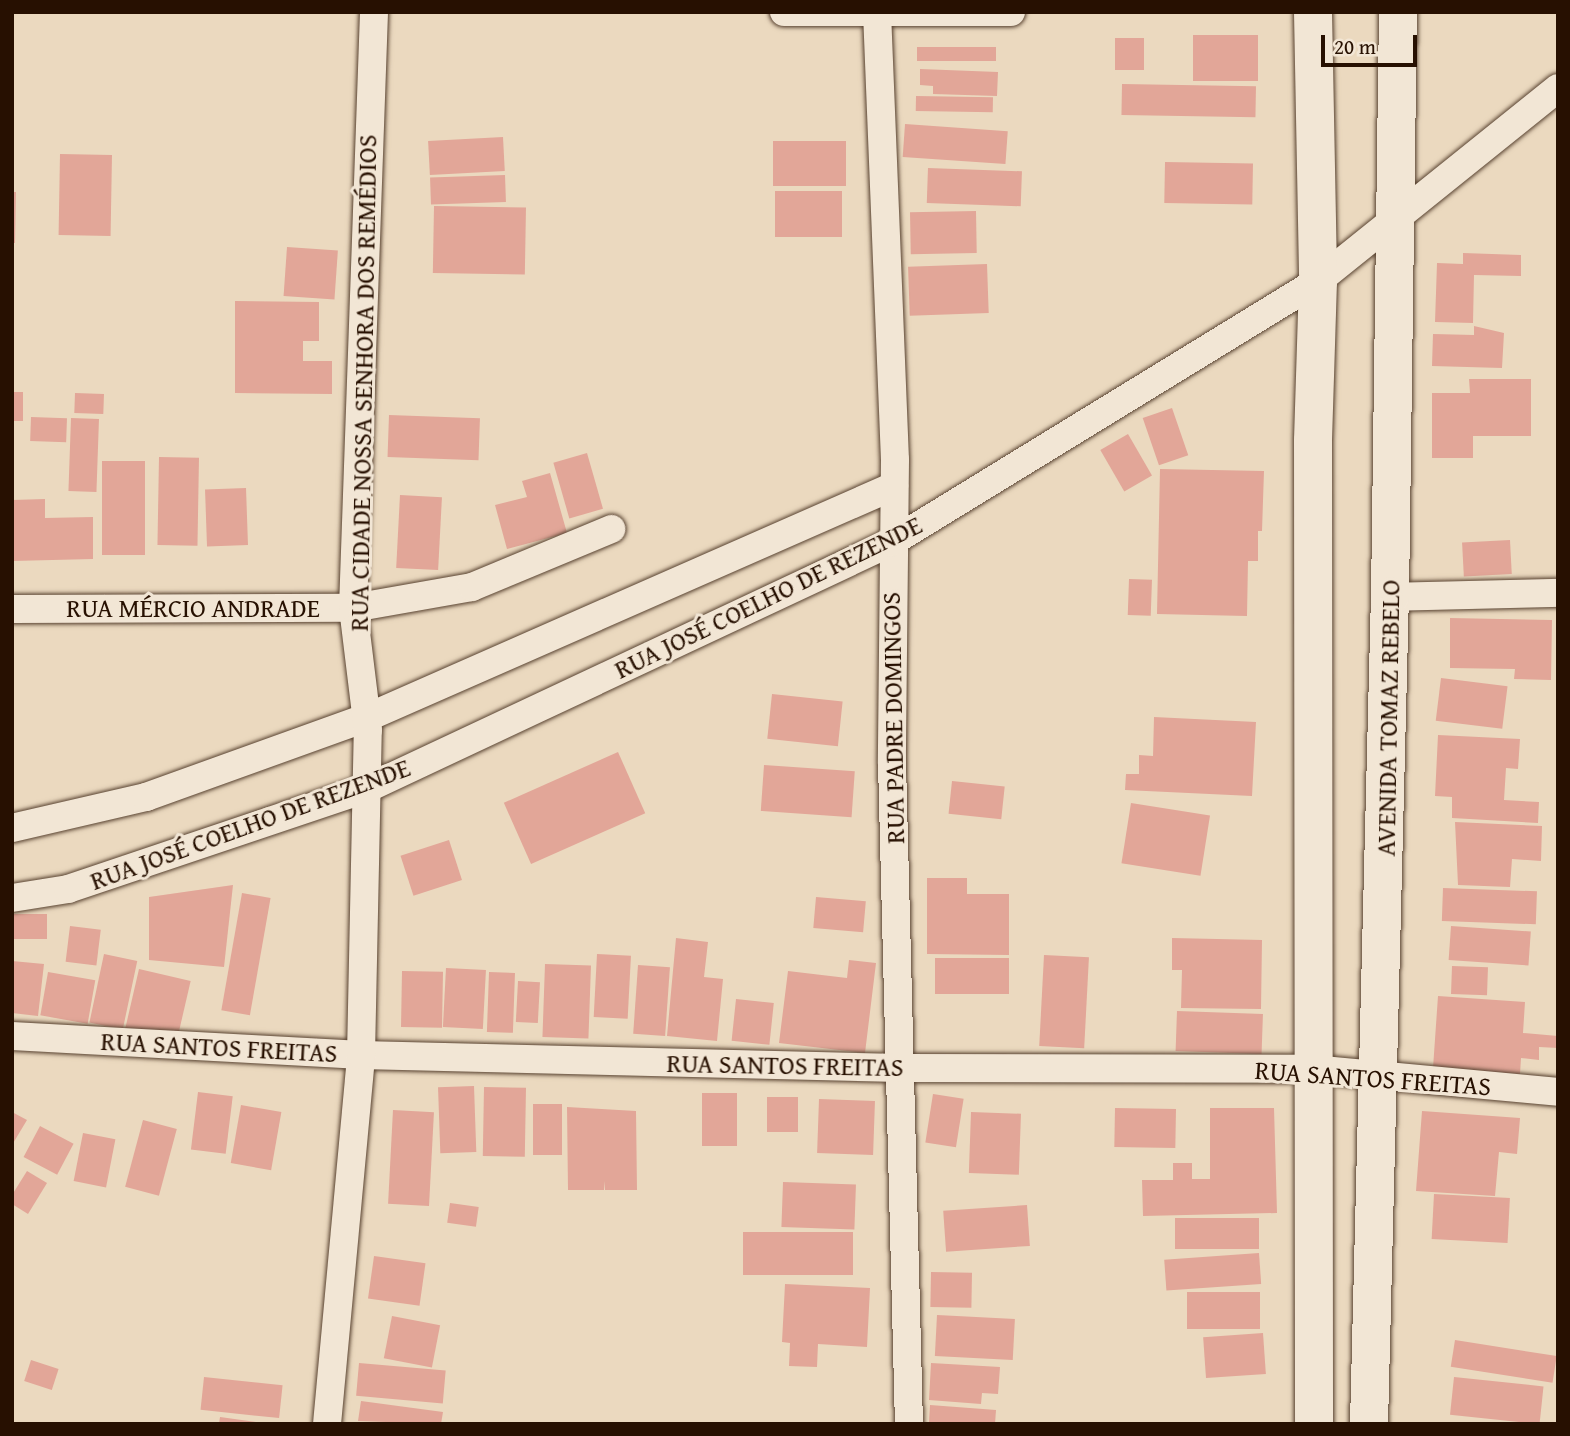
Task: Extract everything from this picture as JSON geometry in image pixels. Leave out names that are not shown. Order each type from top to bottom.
[{"type":"main road","points":[[1313,12],[1318,281],[1312,1069],[1314,1424]]},
{"type":"main road","name":"AVENIDA TOMAZ REBELO","points":[[1369,1424],[1380,1078],[1390,597],[1398,12]]},
{"type":"street","name":"RUA CIDADE NOSSA SENHORA DOS REMÉDIOS","points":[[327,1424],[362,1055],[368,788],[366,719],[352,608],[374,12]]},
{"type":"street","points":[[784,12],[1011,12]]},
{"type":"street","name":"RUA PADRE DOMINGOS","points":[[877,13],[894,486],[892,542],[909,1424]]},
{"type":"street","name":"RUA JOSÉ COELHO DE REZENDE","points":[[12,898],[68,889],[368,788],[892,542],[1318,281],[1558,88]]},
{"type":"street","name":"RUA JOSÉ COELHO DE REZENDE","points":[[12,828],[146,797],[366,719],[894,486]]},
{"type":"street","name":"RUA MÉRCIO ANDRADE","points":[[12,609],[352,608],[472,587],[611,529]]},
{"type":"street","points":[[1390,597],[1558,593]]},
{"type":"street","name":"RUA SANTOS FREITAS","points":[[12,1035],[362,1055],[901,1068],[1312,1069],[1380,1078],[1558,1092]]},
{"type":"building","points":[[1193,35],[1258,35],[1258,81],[1193,81]]},
{"type":"building","points":[[1115,38],[1144,38],[1144,70],[1115,70]]},
{"type":"building","points":[[917,47],[996,47],[996,61],[917,61]]},
{"type":"building","points":[[920,69],[998,72],[997,96],[933,94],[933,86],[920,85]]},
{"type":"building","points":[[1122,84],[1256,86],[1255,117],[1121,115]]},
{"type":"building","points":[[916,96],[993,97],[993,112],[916,111]]},
{"type":"building","points":[[905,124],[1008,131],[1005,164],[903,157]]},
{"type":"building","points":[[503,137],[505,171],[430,175],[428,141]]},
{"type":"building","points":[[773,141],[846,141],[846,186],[773,186]]},
{"type":"building","points":[[60,154],[112,155],[111,236],[59,235]]},
{"type":"building","points":[[1165,162],[1253,164],[1252,205],[1164,203]]},
{"type":"building","points":[[928,168],[1022,171],[1021,206],[927,203]]},
{"type":"building","points":[[505,175],[506,202],[431,205],[430,178]]},
{"type":"building","points":[[775,191],[842,191],[842,237],[775,237]]},
{"type":"building","points":[[12,192],[16,192],[15,243],[12,243]]},
{"type":"building","points":[[434,206],[526,208],[525,275],[433,273]]},
{"type":"building","points":[[976,211],[977,253],[911,254],[910,212]]},
{"type":"building","points":[[287,247],[338,251],[334,299],[284,296]]},
{"type":"building","points":[[1463,253],[1521,255],[1521,276],[1474,275],[1473,323],[1435,322],[1437,263],[1463,264]]},
{"type":"building","points":[[987,264],[989,313],[910,316],[908,267]]},
{"type":"building","points":[[235,301],[319,302],[319,341],[303,341],[303,361],[332,361],[332,394],[235,393]]},
{"type":"building","points":[[1474,326],[1504,333],[1502,368],[1432,366],[1433,334],[1474,335]]},
{"type":"building","points":[[1469,379],[1531,379],[1531,436],[1473,436],[1473,458],[1432,458],[1432,393],[1470,393]]},
{"type":"building","points":[[12,392],[23,392],[23,421],[12,421]]},
{"type":"building","points":[[75,393],[104,394],[103,414],[74,413]]},
{"type":"building","points":[[1172,408],[1188,455],[1159,465],[1143,418]]},
{"type":"building","points":[[389,415],[480,418],[478,460],[388,457]]},
{"type":"building","points":[[31,417],[67,418],[66,442],[30,441]]},
{"type":"building","points":[[71,418],[99,419],[96,492],[68,491]]},
{"type":"building","points":[[1128,434],[1152,476],[1124,492],[1100,450]]},
{"type":"building","points":[[587,453],[603,509],[569,518],[553,463]]},
{"type":"building","points":[[159,457],[199,458],[197,546],[157,545]]},
{"type":"building","points":[[102,461],[145,461],[145,555],[102,555]]},
{"type":"building","points":[[1160,469],[1264,471],[1258,561],[1248,561],[1247,616],[1157,614]]},
{"type":"building","points":[[550,473],[567,533],[507,549],[495,505],[527,497],[522,481]]},
{"type":"building","points":[[246,488],[248,545],[207,546],[205,489]]},
{"type":"building","points":[[400,495],[442,497],[438,570],[396,568]]},
{"type":"building","points":[[45,499],[45,518],[93,517],[93,559],[12,561],[12,500]]},
{"type":"building","points":[[1510,540],[1512,574],[1464,576],[1462,543]]},
{"type":"building","points":[[1129,579],[1152,580],[1151,616],[1128,615]]},
{"type":"building","points":[[1450,618],[1552,620],[1551,680],[1514,679],[1515,669],[1450,668]]},
{"type":"building","points":[[1441,678],[1508,686],[1502,729],[1436,721]]},
{"type":"building","points":[[772,694],[843,701],[838,746],[767,739]]},
{"type":"building","points":[[1154,717],[1256,722],[1252,796],[1125,790],[1126,774],[1139,774],[1139,755],[1153,756]]},
{"type":"building","points":[[1438,735],[1520,739],[1518,769],[1506,768],[1504,800],[1539,802],[1538,823],[1452,818],[1452,797],[1435,796]]},
{"type":"building","points":[[618,752],[645,813],[531,864],[504,803]]},
{"type":"building","points":[[764,765],[855,771],[852,817],[761,811]]},
{"type":"building","points":[[952,781],[1005,787],[1001,819],[949,814]]},
{"type":"building","points":[[1131,803],[1210,816],[1200,876],[1121,863]]},
{"type":"building","points":[[1455,822],[1542,826],[1541,861],[1512,859],[1510,887],[1458,885]]},
{"type":"building","points":[[449,840],[462,880],[413,896],[400,856]]},
{"type":"building","points":[[927,878],[967,878],[967,894],[1009,894],[1009,955],[927,954]]},
{"type":"building","points":[[233,885],[224,967],[149,960],[149,897]]},
{"type":"building","points":[[1443,888],[1537,891],[1536,924],[1442,921]]},
{"type":"building","points":[[242,893],[271,898],[250,1015],[221,1010]]},
{"type":"building","points":[[816,897],[866,901],[863,932],[813,928]]},
{"type":"building","points":[[12,914],[47,914],[47,939],[12,939]]},
{"type":"building","points":[[70,926],[101,930],[96,966],[66,962]]},
{"type":"building","points":[[1451,926],[1531,932],[1528,965],[1449,960]]},
{"type":"building","points":[[676,938],[708,942],[704,977],[723,979],[717,1041],[667,1036]]},
{"type":"building","points":[[1172,938],[1262,940],[1261,1009],[1181,1008],[1182,970],[1172,970]]},
{"type":"building","points":[[104,954],[137,961],[123,1030],[89,1022]]},
{"type":"building","points":[[597,954],[631,956],[628,1019],[594,1017]]},
{"type":"building","points":[[1044,955],[1089,957],[1084,1048],[1039,1046]]},
{"type":"building","points":[[935,958],[1009,958],[1009,994],[935,994]]},
{"type":"building","points":[[849,960],[876,963],[865,1053],[779,1043],[788,971],[847,978]]},
{"type":"building","points":[[12,961],[44,964],[38,1016],[12,1013]]},
{"type":"building","points":[[545,964],[591,966],[588,1039],[542,1037]]},
{"type":"building","points":[[638,965],[670,967],[665,1036],[633,1034]]},
{"type":"building","points":[[1452,966],[1488,967],[1487,995],[1451,994]]},
{"type":"building","points":[[446,968],[486,970],[483,1029],[443,1027]]},
{"type":"building","points":[[139,969],[191,981],[177,1040],[125,1028]]},
{"type":"building","points":[[402,971],[443,972],[442,1028],[401,1027]]},
{"type":"building","points":[[48,972],[95,980],[88,1024],[40,1015]]},
{"type":"building","points":[[489,972],[515,973],[513,1033],[487,1032]]},
{"type":"building","points":[[518,981],[540,982],[538,1023],[516,1022]]},
{"type":"building","points":[[1438,996],[1525,1002],[1523,1033],[1558,1036],[1558,1048],[1539,1047],[1539,1060],[1521,1058],[1520,1074],[1433,1068]]},
{"type":"building","points":[[736,999],[774,1003],[769,1045],[732,1041]]},
{"type":"building","points":[[1177,1011],[1263,1014],[1262,1054],[1176,1051]]},
{"type":"building","points":[[474,1086],[476,1152],[440,1153],[438,1087]]},
{"type":"building","points":[[484,1087],[526,1088],[525,1157],[483,1156]]},
{"type":"building","points":[[198,1092],[233,1096],[226,1154],[191,1150]]},
{"type":"building","points":[[702,1093],[737,1093],[737,1146],[702,1146]]},
{"type":"building","points":[[933,1094],[964,1099],[956,1147],[925,1142]]},
{"type":"building","points":[[767,1097],[798,1097],[798,1132],[767,1132]]},
{"type":"building","points":[[819,1099],[875,1101],[873,1155],[817,1153]]},
{"type":"building","points":[[533,1104],[562,1104],[562,1155],[533,1155]]},
{"type":"building","points":[[241,1105],[281,1112],[271,1170],[231,1163]]},
{"type":"building","points":[[567,1107],[636,1111],[637,1190],[605,1190],[605,1181],[604,1190],[568,1190]]},
{"type":"building","points":[[1115,1108],[1176,1109],[1175,1148],[1114,1147]]},
{"type":"building","points":[[1210,1108],[1274,1108],[1277,1213],[1143,1216],[1142,1180],[1173,1180],[1173,1163],[1192,1163],[1192,1179],[1210,1179]]},
{"type":"building","points":[[393,1110],[434,1112],[429,1206],[388,1204]]},
{"type":"building","points":[[1422,1111],[1520,1118],[1517,1154],[1499,1152],[1495,1196],[1416,1191]]},
{"type":"building","points":[[12,1112],[27,1120],[12,1145]]},
{"type":"building","points":[[971,1112],[1021,1114],[1019,1175],[969,1173]]},
{"type":"building","points":[[143,1120],[177,1129],[159,1196],[125,1187]]},
{"type":"building","points":[[40,1126],[74,1144],[57,1175],[24,1157]]},
{"type":"building","points":[[83,1133],[115,1139],[106,1187],[74,1181]]},
{"type":"building","points":[[27,1171],[47,1183],[28,1214],[12,1204],[12,1195]]},
{"type":"building","points":[[783,1182],[856,1185],[854,1230],[781,1227]]},
{"type":"building","points":[[1434,1194],[1510,1198],[1508,1243],[1432,1239]]},
{"type":"building","points":[[450,1203],[479,1207],[476,1227],[447,1223]]},
{"type":"building","points":[[1027,1205],[1030,1246],[946,1252],[943,1211]]},
{"type":"building","points":[[1175,1218],[1259,1218],[1259,1249],[1175,1249]]},
{"type":"building","points":[[743,1232],[853,1232],[853,1275],[743,1275]]},
{"type":"building","points":[[1259,1253],[1261,1284],[1166,1291],[1164,1260]]},
{"type":"building","points":[[374,1256],[425,1263],[420,1306],[368,1299]]},
{"type":"building","points":[[931,1272],[972,1273],[971,1308],[930,1307]]},
{"type":"building","points":[[785,1284],[870,1288],[867,1347],[818,1344],[817,1367],[789,1366],[790,1343],[782,1342]]},
{"type":"building","points":[[1187,1292],[1260,1292],[1260,1329],[1187,1329]]},
{"type":"building","points":[[937,1315],[1015,1319],[1013,1360],[935,1356]]},
{"type":"building","points":[[392,1316],[440,1325],[432,1368],[384,1358]]},
{"type":"building","points":[[1263,1333],[1266,1374],[1206,1378],[1203,1337]]},
{"type":"building","points":[[1455,1340],[1557,1356],[1553,1383],[1451,1367]]},
{"type":"building","points":[[31,1360],[59,1369],[52,1390],[24,1381]]},
{"type":"building","points":[[359,1363],[446,1371],[443,1403],[356,1396]]},
{"type":"building","points":[[931,1363],[1000,1367],[998,1394],[982,1393],[981,1404],[929,1400]]},
{"type":"building","points":[[204,1377],[283,1385],[279,1418],[201,1410]]},
{"type":"building","points":[[1454,1377],[1544,1386],[1540,1424],[1450,1415]]},
{"type":"building","points":[[361,1401],[443,1412],[441,1424],[358,1421]]},
{"type":"building","points":[[930,1405],[996,1410],[995,1424],[929,1423]]},
{"type":"building","points":[[220,1417],[256,1422],[256,1424],[219,1424]]}]
